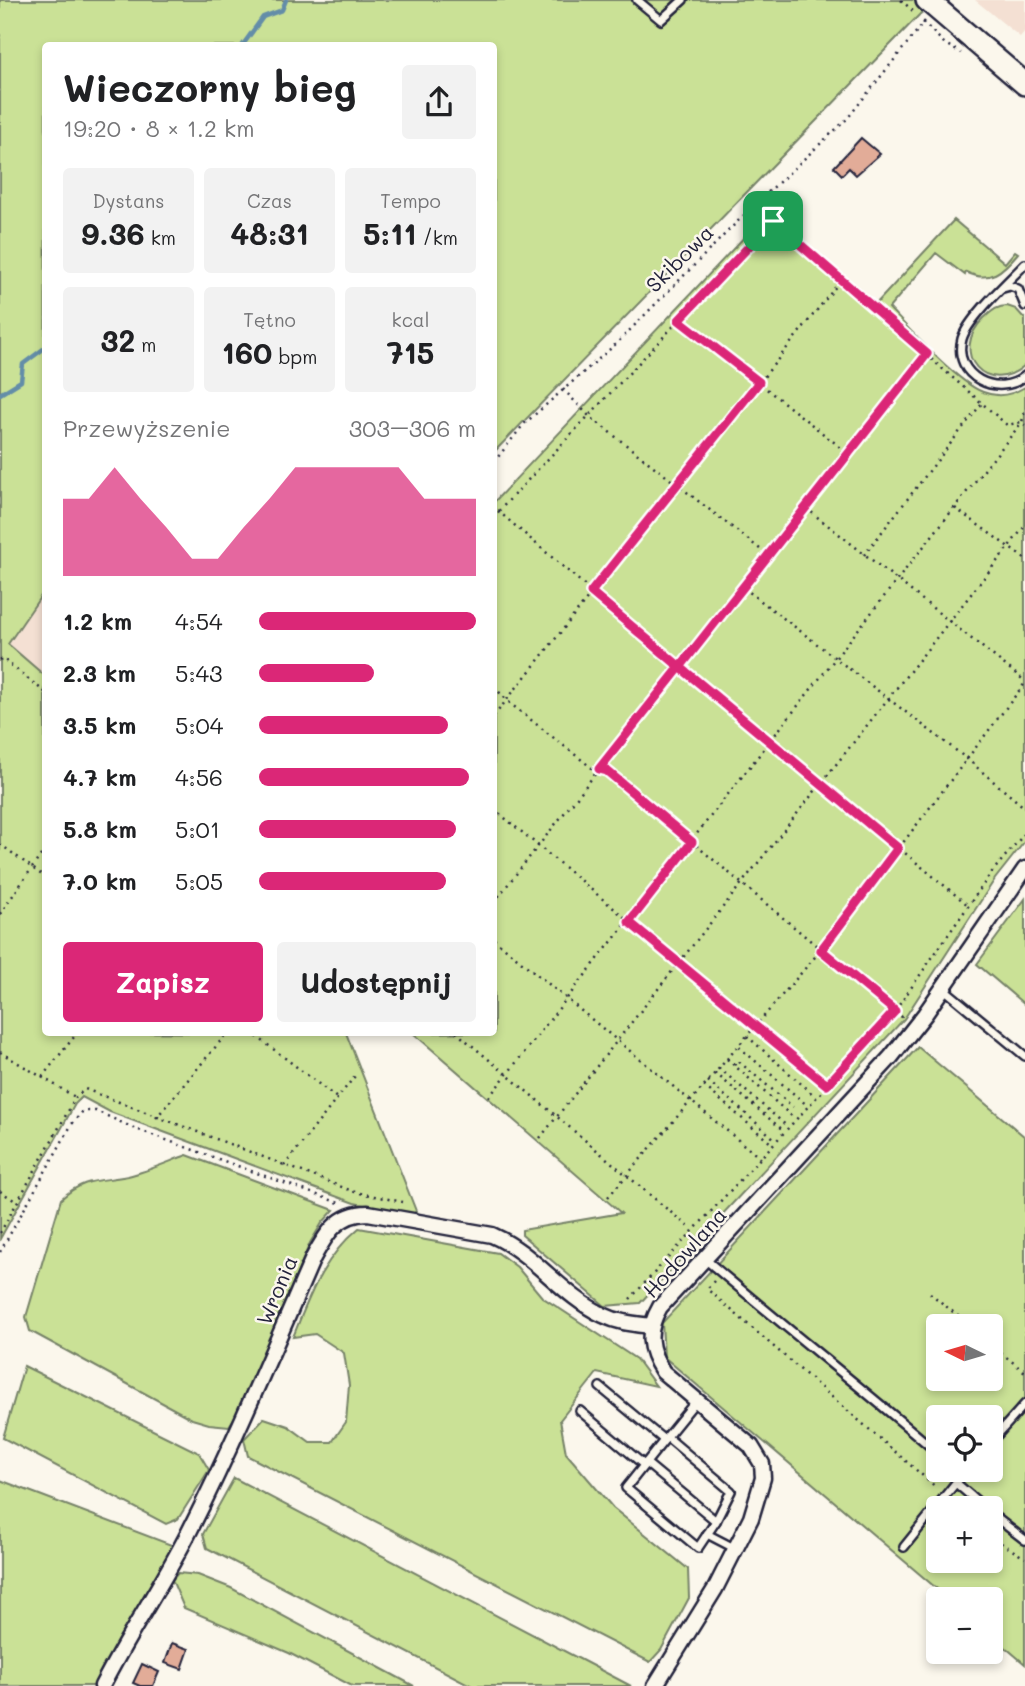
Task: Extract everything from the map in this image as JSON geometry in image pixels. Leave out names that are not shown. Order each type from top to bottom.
[{"type":"main road","points":[[932,4],[1025,84]]},
{"type":"street","name":"Hodowlana","points":[[655,1686],[736,1549],[762,1486],[762,1464],[751,1446],[663,1372],[649,1344],[651,1326],[660,1307],[891,1057],[943,988],[1025,869]]},
{"type":"street","points":[[352,1214],[377,1214],[492,1234],[521,1252],[579,1301],[601,1314],[627,1324],[651,1326]]},
{"type":"street","name":"Wronia","points":[[102,1686],[131,1630],[188,1534],[313,1258],[333,1226],[352,1214]]},
{"type":"lane","points":[[637,0],[661,20],[683,0]]},
{"type":"lane","points":[[1025,264],[965,330],[961,350],[963,360],[975,378],[994,386],[1013,383],[1025,376]]},
{"type":"lane","points":[[1003,288],[1010,286],[1018,289],[1025,306]]},
{"type":"lane","points":[[943,988],[1025,1056]]},
{"type":"lane","points":[[704,1259],[802,1342],[849,1376],[926,1443]]},
{"type":"lane","points":[[600,1387],[666,1439],[731,1491],[698,1548],[626,1488],[666,1439],[696,1401]]},
{"type":"lane","points":[[1003,1429],[1025,1404]]},
{"type":"lane","points":[[580,1411],[716,1521]]},
{"type":"lane","points":[[904,1547],[956,1483],[971,1496]]},
{"type":"lane","points":[[1003,1523],[1025,1540]]},
{"type":"lane","points":[[707,1534],[736,1549]]},
{"type":"path","name":"Skibowa","points":[[497,458],[524,424],[617,343],[750,208],[847,119],[932,4]]},
{"type":"path","points":[[969,906],[680,667],[498,511],[773,221],[1007,425],[1024,423]]},
{"type":"path","points":[[497,712],[510,692],[841,280]]},
{"type":"path","points":[[679,320],[849,454]]},
{"type":"path","points":[[497,898],[927,354]]},
{"type":"path","points":[[563,389],[589,416],[769,556]]},
{"type":"path","points":[[864,555],[982,403]]},
{"type":"path","points":[[489,1097],[1024,423],[1025,410]]},
{"type":"path","points":[[955,508],[1025,559]]},
{"type":"path","points":[[608,1197],[821,950],[1025,682],[806,509]]},
{"type":"path","points":[[540,1138],[1025,526]]},
{"type":"path","points":[[744,588],[967,759],[1025,808]]},
{"type":"path","points":[[0,660],[2,658],[42,691]]},
{"type":"path","points":[[497,690],[592,768],[607,771],[914,1027]]},
{"type":"path","points":[[497,812],[827,1085]]},
{"type":"path","points":[[630,1299],[895,1011],[992,872],[1025,833]]},
{"type":"path","points":[[0,844],[42,875]]},
{"type":"path","points":[[0,914],[42,854]]},
{"type":"path","points":[[497,941],[760,1158]]},
{"type":"path","points":[[43,1077],[75,1036]]},
{"type":"path","points":[[156,1118],[225,1036]]},
{"type":"path","points":[[256,1036],[337,1098]]},
{"type":"path","points":[[461,1036],[692,1230]]},
{"type":"path","points":[[747,1036],[817,1097]]},
{"type":"path","points":[[738,1046],[808,1106]]},
{"type":"path","points":[[0,1052],[76,1097]]},
{"type":"path","points":[[727,1059],[795,1119]]},
{"type":"path","points":[[734,1066],[738,1061],[793,1107]]},
{"type":"path","points":[[719,1068],[788,1127]]},
{"type":"path","points":[[715,1073],[784,1131]]},
{"type":"path","points":[[284,1166],[355,1076]]},
{"type":"path","points":[[708,1081],[776,1140]]},
{"type":"path","points":[[704,1086],[772,1144]]},
{"type":"path","points":[[0,1233],[79,1092],[89,1089],[156,1118],[355,1192],[402,1202]]},
{"type":"path","points":[[0,1252],[77,1115],[88,1110],[340,1203],[352,1214]]},
{"type":"path","points":[[0,1191],[17,1202]]},
{"type":"path","points":[[721,1274],[707,1290],[946,1495]]},
{"type":"path","points":[[930,1293],[955,1314]]},
{"type":"path","points":[[1003,1354],[1025,1372]]},
{"type":"path","points":[[1003,1544],[1025,1558]]},
{"type":"shaded area","points":[[975,0],[1025,0],[1025,31],[1020,37]]},
{"type":"shaded area","points":[[42,594],[42,673],[7,644]]},
{"type":"green space","points":[[0,0],[916,0],[926,8],[497,449],[497,42],[42,42],[42,594],[8,644],[42,673],[42,1036],[347,1036],[416,1211],[413,1215],[354,1203],[110,1112],[82,1097],[75,1104],[0,1239]]},
{"type":"green space","points":[[767,213],[874,306],[954,220],[1005,263],[1015,251],[1018,253],[995,274],[982,277],[966,272],[965,275],[936,253],[889,308],[934,354],[973,387],[999,395],[1010,394],[1025,387],[1025,841],[995,879],[904,1019],[640,1303],[605,1306],[522,1235],[522,1230],[621,1213],[416,1036],[497,1036],[497,499]]},
{"type":"green space","points":[[1007,306],[1016,309],[1025,319],[1025,365],[1011,374],[998,377],[986,374],[977,367],[971,357],[970,345],[974,332],[984,318],[992,311]]},
{"type":"green space","points":[[1025,899],[1025,1005],[977,964]]},
{"type":"green space","points":[[918,1047],[1025,1137],[1025,1664],[1003,1645],[1003,1587],[935,1587],[664,1357],[662,1323]]},
{"type":"green space","points":[[187,1155],[334,1210],[310,1243],[239,1411],[229,1426],[192,1419],[30,1331],[26,1317],[61,1199],[85,1184],[135,1174]]},
{"type":"green space","points":[[359,1228],[498,1253],[517,1267],[542,1297],[636,1359],[656,1386],[597,1373],[560,1420],[566,1453],[613,1508],[688,1569],[689,1598],[661,1650],[650,1662],[248,1456],[244,1439],[264,1418],[288,1426],[310,1442],[332,1442],[346,1422],[349,1385],[344,1353],[315,1334],[293,1337],[319,1278],[336,1252]]},
{"type":"green space","points":[[24,1366],[199,1453],[209,1470],[178,1519],[166,1524],[3,1438]]},
{"type":"green space","points":[[234,1478],[631,1686],[472,1686],[207,1548],[203,1534]]},
{"type":"green space","points":[[0,1480],[174,1546],[101,1686],[0,1686]]},
{"type":"green space","points":[[178,1573],[198,1575],[231,1588],[414,1686],[352,1686],[289,1653],[184,1608],[172,1580]]},
{"type":"building","points":[[861,138],[880,154],[856,175],[849,168],[842,175],[834,167]]},
{"type":"building","points":[[172,1643],[189,1649],[182,1669],[165,1663]]},
{"type":"building","points":[[142,1664],[159,1672],[153,1686],[133,1683]]},
{"type":"waterway","points":[[245,42],[263,17],[282,10],[286,0]]},
{"type":"waterway","points":[[0,394],[21,381],[23,364],[42,350]]},
{"type":"route","points":[[773,221],[679,320],[759,382],[591,592],[680,667],[599,769],[607,771],[692,842],[629,922],[827,1085],[895,1011],[821,950],[898,848],[680,667],[927,354],[773,221]]}]
